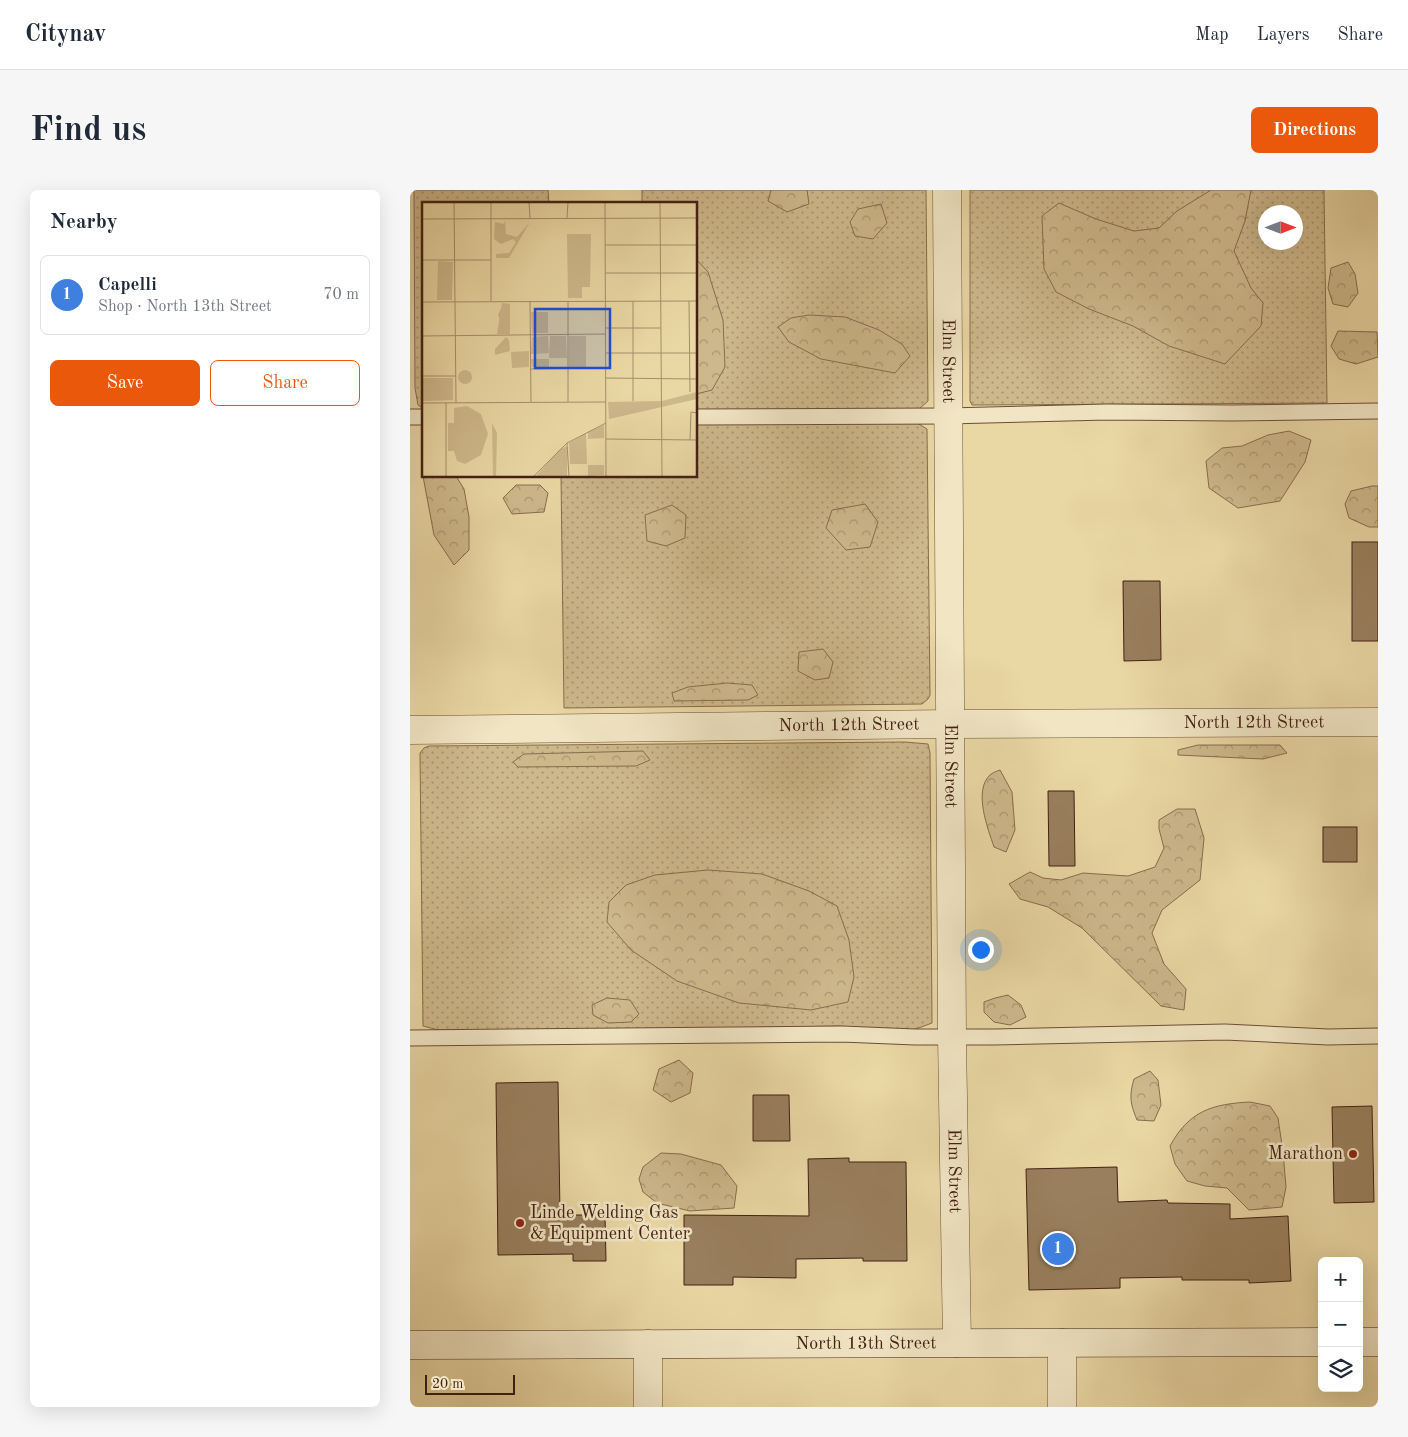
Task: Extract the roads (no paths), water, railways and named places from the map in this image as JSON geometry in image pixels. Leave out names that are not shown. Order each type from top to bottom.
[{"type":"street","name":"Elm Street","points":[[947,190],[952,1037],[957,1343]]},
{"type":"street","name":"North 12th Street","points":[[410,730],[951,724],[1378,722]]},
{"type":"street","name":"North 13th Street","points":[[410,1345],[1318,1342]]},
{"type":"street","points":[[1363,1342],[1378,1342]]},
{"type":"street","points":[[1062,1343],[1062,1407]]},
{"type":"street","points":[[648,1344],[648,1407]]},
{"type":"lane","points":[[698,417],[1378,411]]},
{"type":"lane","points":[[410,1038],[842,1034],[952,1037],[1225,1032],[1328,1037],[1378,1036]]},
{"type":"place","name":"Marathon","points":[[1353,1154]]},
{"type":"place","name":"Linde Welding Gas & Equipment Center","points":[[520,1223]]},
{"type":"place","name":"Capelli","points":[[1058,1249]]}]
